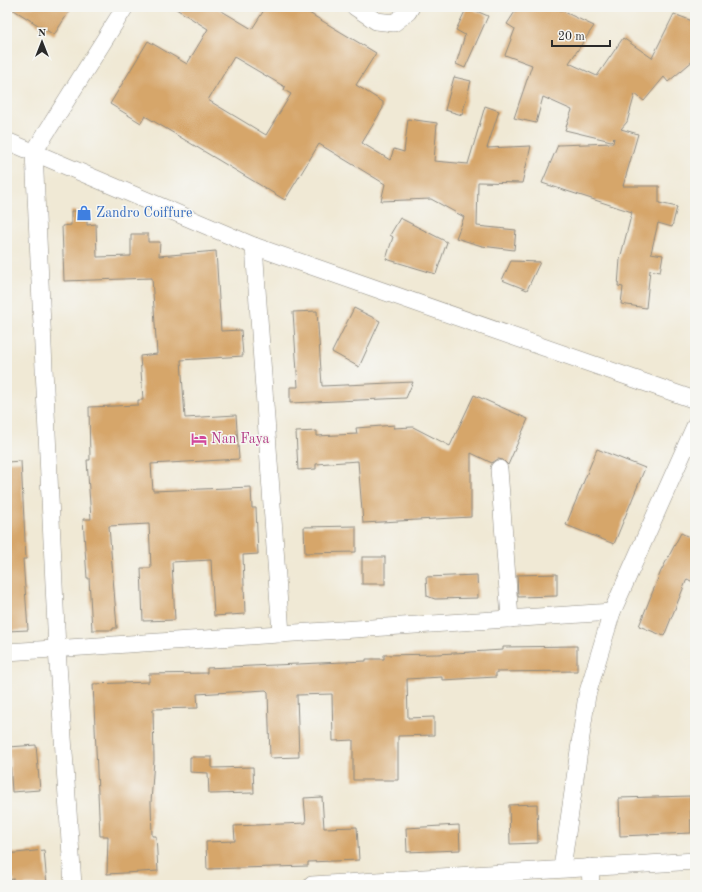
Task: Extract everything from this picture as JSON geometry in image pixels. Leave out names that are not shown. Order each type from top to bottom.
[{"type":"street","points":[[73,885],[57,649],[34,152],[125,7]]},
{"type":"street","points":[[355,7],[376,21],[394,23],[408,12],[411,7]]},
{"type":"street","points":[[7,141],[254,246],[695,400]]},
{"type":"street","points":[[254,246],[280,634]]},
{"type":"street","points":[[562,868],[587,695],[612,612],[695,426]]},
{"type":"street","points":[[499,469],[510,619]]},
{"type":"street","points":[[7,652],[612,612]]},
{"type":"street","points":[[312,885],[562,868],[695,861]]},
{"type":"street","points":[[590,867],[591,885]]},
{"type":"building","points":[[9,7],[72,7],[54,35]]},
{"type":"building","points":[[173,7],[215,7],[252,29],[266,7],[299,7],[376,53],[356,85],[383,102],[383,108],[362,143],[390,160],[394,149],[404,152],[408,119],[437,123],[434,161],[468,164],[485,106],[499,111],[487,148],[531,146],[522,183],[478,182],[477,226],[516,230],[514,250],[482,246],[456,238],[464,217],[431,199],[381,201],[385,184],[319,144],[285,200],[145,116],[141,123],[110,104],[148,41],[187,64],[208,29]],"holes":[[[234,57],[285,87],[284,90],[291,94],[266,135],[208,100]]]},
{"type":"building","points":[[467,7],[488,16],[465,68],[456,64],[465,35],[456,30]]},
{"type":"building","points":[[518,7],[554,7],[594,26],[569,63],[597,76],[623,38],[652,58],[674,14],[695,22],[695,59],[668,82],[664,77],[644,101],[635,94],[627,122],[621,129],[638,134],[623,186],[659,186],[659,203],[677,207],[672,227],[658,223],[651,253],[663,255],[660,272],[650,270],[646,308],[621,304],[623,287],[618,286],[620,259],[632,212],[542,183],[558,145],[613,143],[614,138],[611,141],[565,130],[572,110],[543,97],[536,123],[514,118],[532,65],[505,55],[515,29],[507,24]]},
{"type":"building","points":[[454,77],[471,81],[462,115],[445,110]]},
{"type":"building","points":[[71,211],[87,211],[87,225],[96,224],[97,257],[131,256],[131,234],[148,234],[148,242],[160,242],[159,256],[216,251],[221,331],[241,330],[243,356],[181,360],[185,418],[236,415],[239,459],[151,464],[153,491],[251,487],[252,508],[256,508],[258,554],[243,555],[245,614],[214,616],[211,560],[172,562],[175,620],[143,621],[141,568],[151,568],[149,524],[109,526],[117,628],[113,628],[113,630],[92,630],[89,578],[87,578],[83,519],[91,519],[87,460],[90,460],[89,407],[138,405],[138,400],[143,400],[140,356],[157,354],[152,278],[64,281],[62,226],[71,225]]},
{"type":"building","points":[[400,218],[447,242],[436,274],[386,259],[393,237],[390,235]]},
{"type":"building","points":[[511,261],[540,262],[527,290],[502,280]]},
{"type":"building","points":[[354,308],[380,321],[359,367],[332,352]]},
{"type":"building","points":[[317,311],[322,386],[413,382],[406,398],[290,403],[290,387],[298,387],[293,312]]},
{"type":"building","points":[[474,395],[528,419],[508,465],[503,460],[498,459],[492,463],[471,453],[471,517],[363,523],[358,461],[316,464],[316,469],[298,470],[296,432],[317,431],[317,436],[357,434],[356,428],[395,425],[393,428],[413,427],[450,446]]},
{"type":"building","points":[[597,449],[645,468],[614,544],[566,525]]},
{"type":"building","points":[[21,461],[26,559],[23,559],[28,630],[7,631],[7,462]]},
{"type":"building","points":[[356,526],[356,552],[305,553],[304,527]]},
{"type":"building","points":[[681,533],[695,540],[695,583],[687,579],[664,636],[639,626],[661,571]]},
{"type":"building","points":[[362,557],[385,557],[385,584],[362,584]]},
{"type":"building","points":[[557,574],[557,596],[518,597],[517,575]]},
{"type":"building","points":[[477,575],[478,598],[435,599],[427,596],[426,577]]},
{"type":"building","points":[[577,646],[577,671],[496,672],[496,677],[442,680],[442,677],[407,679],[408,718],[434,717],[434,735],[398,736],[398,780],[353,780],[353,740],[333,741],[332,694],[297,695],[299,757],[270,758],[268,692],[266,690],[197,694],[198,708],[153,709],[154,760],[151,802],[152,836],[156,836],[158,871],[107,874],[108,836],[100,836],[93,684],[149,682],[149,674],[207,673],[207,668],[366,661],[366,659],[384,659],[384,655],[438,654],[503,650],[503,647]]},
{"type":"building","points":[[36,745],[40,790],[12,792],[9,747]]},
{"type":"building","points":[[190,757],[212,757],[212,768],[253,767],[254,793],[209,794],[208,773],[190,772]]},
{"type":"building","points":[[690,796],[691,833],[620,836],[619,798]]},
{"type":"building","points":[[322,797],[324,828],[357,827],[359,860],[308,862],[308,866],[207,869],[206,842],[235,841],[234,826],[306,823],[304,798]]},
{"type":"building","points":[[537,804],[538,843],[510,844],[509,805]]},
{"type":"building","points":[[459,825],[460,850],[407,852],[406,828]]},
{"type":"building","points":[[44,850],[47,885],[14,885],[14,879],[7,880],[7,854]]},
{"type":"place","name":"Zandro Coiffure","points":[[84,213]]},
{"type":"place","name":"Nan Faya","points":[[199,439]]}]
